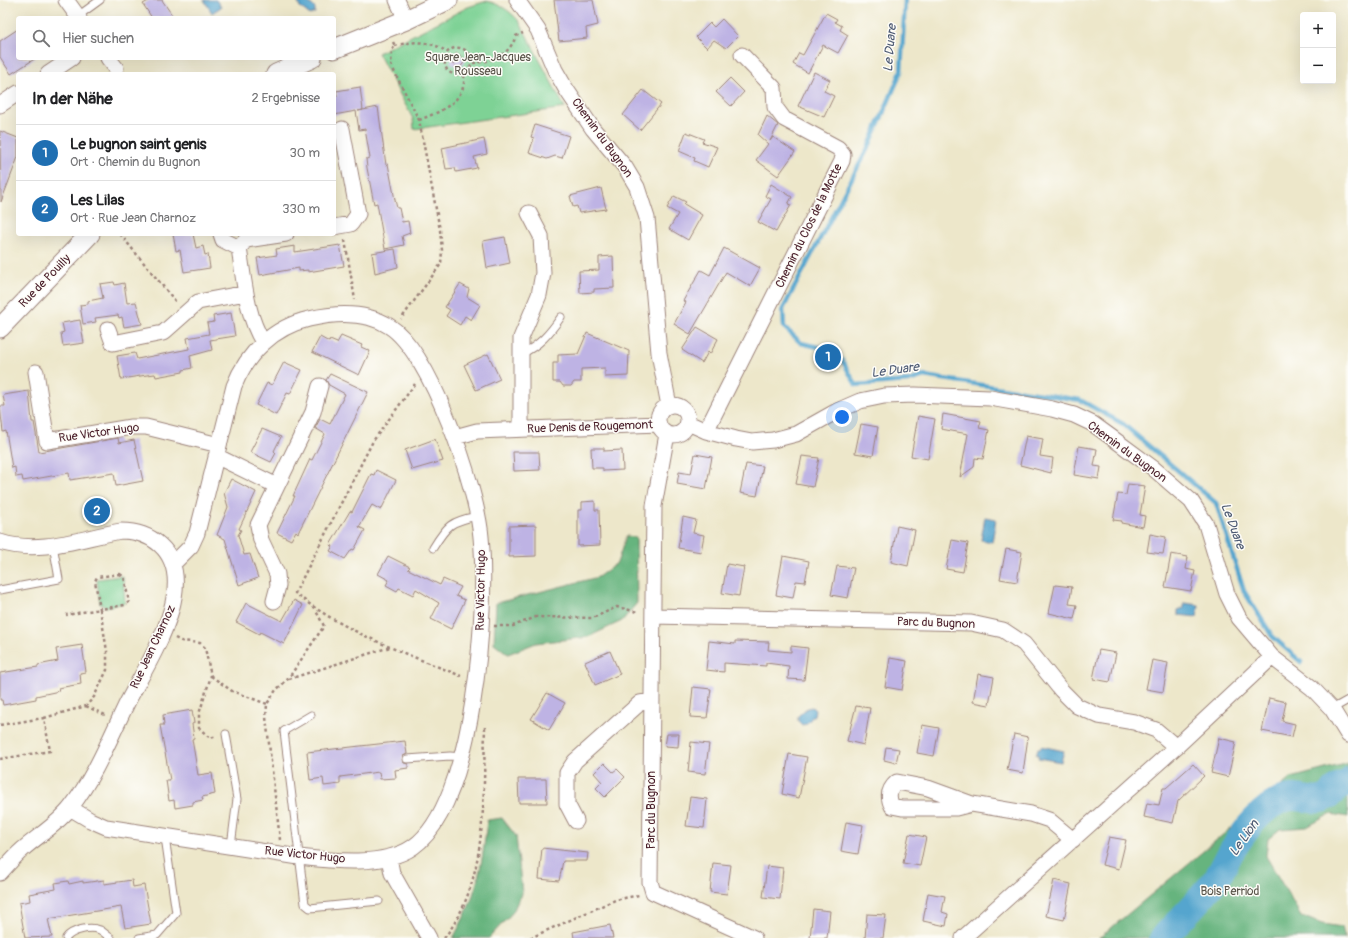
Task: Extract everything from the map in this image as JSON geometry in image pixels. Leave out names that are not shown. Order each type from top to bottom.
[{"type":"street","points":[[66,0],[77,16]]},
{"type":"street","points":[[397,0],[406,20]]},
{"type":"street","points":[[336,48],[406,20],[448,0]]},
{"type":"street","name":"Chemin du Bugnon","points":[[519,1],[538,30],[555,70],[566,89],[593,129],[625,167],[637,187],[647,218],[659,353],[669,406]]},
{"type":"street","name":"Chemin du Clos de la Motte","points":[[706,431],[842,161],[843,154],[838,148],[784,119],[775,107],[774,88],[742,55]]},
{"type":"street","points":[[51,72],[69,60]]},
{"type":"street","points":[[280,72],[308,60]]},
{"type":"street","points":[[0,105],[16,94]]},
{"type":"street","points":[[338,226],[351,224],[358,214],[342,129]]},
{"type":"street","name":"Rue Denis de Rougemont","points":[[521,429],[519,355],[521,338],[539,295],[543,273],[541,236],[529,213]]},
{"type":"street","name":"Rue de Pouilly","points":[[0,328],[88,236]]},
{"type":"street","points":[[222,236],[223,240],[239,248]]},
{"type":"street","points":[[239,248],[246,240],[273,236]]},
{"type":"street","points":[[239,248],[246,293],[254,324],[264,342]]},
{"type":"street","points":[[108,329],[113,342],[163,333],[198,302],[246,293]]},
{"type":"street","name":"Rue Victor Hugo","points":[[70,808],[90,820],[106,827],[165,837],[299,857],[341,860],[389,858],[412,847],[428,832],[443,808],[451,789],[462,757],[469,726],[476,678],[483,585],[483,555],[478,516],[455,437],[424,371],[409,345],[389,326],[362,316],[332,315],[303,320],[276,333],[256,349],[239,373],[234,386],[197,533],[191,546],[172,564]]},
{"type":"street","name":"Rue Victor Hugo","points":[[36,372],[47,441],[131,427],[146,427],[217,451],[277,486]]},
{"type":"street","points":[[274,601],[278,586],[277,574],[261,540],[258,525],[313,412],[320,386]]},
{"type":"street","name":"Chemin du Bugnon","points":[[688,424],[706,431],[752,442],[773,440],[796,434],[837,411],[860,402],[884,396],[915,395],[990,398],[1052,409],[1074,415],[1093,424],[1111,437],[1153,468],[1191,501],[1206,524],[1227,594],[1239,618],[1272,656],[1312,688],[1332,709],[1348,735]]},
{"type":"street","points":[[669,406],[676,406],[683,409],[688,416],[688,424],[685,430],[680,434],[673,435],[663,429],[659,417],[662,410],[669,406]]},
{"type":"street","name":"Rue Denis de Rougemont","points":[[455,437],[477,431],[521,429],[663,429]]},
{"type":"street","name":"Parc du Bugnon","points":[[653,892],[650,882],[654,506],[663,429]]},
{"type":"street","name":"Rue Jean Charnoz","points":[[0,542],[20,547],[35,548],[116,532],[133,531],[146,535],[165,550],[172,564],[175,582],[175,602],[163,632],[87,784],[70,808],[55,823],[23,849],[0,873]]},
{"type":"street","name":"Parc du Bugnon","points":[[653,616],[971,623],[991,626],[1003,630],[1024,644],[1060,690],[1077,706],[1099,716],[1134,722],[1156,730],[1176,747]]},
{"type":"street","points":[[963,938],[1176,747],[1272,656]]},
{"type":"street","points":[[576,821],[567,804],[567,773],[575,761],[640,702],[652,701]]},
{"type":"street","points":[[972,804],[1030,814],[1049,820],[1073,840]]},
{"type":"street","points":[[389,858],[392,873],[429,938]]},
{"type":"street","points":[[653,892],[754,938]]},
{"type":"lane","points":[[79,16],[100,0]]},
{"type":"lane","points":[[519,355],[535,348],[550,332],[561,317]]},
{"type":"lane","points":[[433,548],[446,527],[464,519],[478,516]]},
{"type":"lane","points":[[0,590],[59,579],[53,545]]},
{"type":"lane","points":[[1332,709],[1348,700]]},
{"type":"lane","points":[[311,715],[284,731],[305,904],[310,908],[379,901]]},
{"type":"lane","points":[[226,734],[237,799],[231,846]]},
{"type":"lane","points":[[407,759],[450,756],[462,757]]},
{"type":"lane","points":[[139,938],[157,935],[176,913],[165,837]]},
{"type":"lane","points":[[66,938],[70,933],[87,929],[99,930],[111,938]]},
{"type":"path","points":[[472,63],[488,61],[503,56],[512,47],[516,36],[527,31]]},
{"type":"path","points":[[400,321],[441,264],[442,250],[440,230],[419,120],[391,65],[392,50],[394,45],[427,43],[440,47],[447,52]]},
{"type":"path","points":[[419,120],[436,114],[456,100],[462,92],[465,82],[464,75],[472,63],[472,57],[466,50],[459,48],[451,49],[447,52],[445,66],[448,71],[456,75],[464,75]]},
{"type":"path","points":[[338,226],[356,305]]},
{"type":"path","points":[[122,236],[186,313]]},
{"type":"path","points":[[395,318],[404,324]]},
{"type":"path","points":[[424,371],[373,441],[295,593],[316,610],[390,647],[465,678],[476,678]]},
{"type":"path","points":[[0,725],[44,718],[86,706],[94,697],[107,670],[107,651],[100,609],[95,581],[97,577],[120,574],[124,576],[129,602],[125,605],[100,609],[66,615]]},
{"type":"path","points":[[491,626],[513,626],[536,617],[593,618],[617,607],[653,616]]},
{"type":"path","points":[[163,632],[181,641],[200,643],[205,648],[211,676],[198,714],[198,728],[210,738],[226,734]]},
{"type":"path","points":[[288,679],[390,647]]},
{"type":"path","points":[[211,676],[232,691],[267,704]]},
{"type":"path","points":[[0,759],[50,751],[44,718]]},
{"type":"path","points":[[444,938],[451,929],[467,895],[476,864],[480,835],[485,725]]},
{"type":"path","points":[[530,938],[615,900],[653,892]]},
{"type":"green space","name":"Square Jean-Jacques Rousseau","points":[[487,1],[504,8],[519,21],[565,108],[414,129],[413,119],[378,53],[468,7]]},
{"type":"green space","points":[[626,536],[636,537],[637,603],[622,621],[588,637],[536,643],[508,654],[494,643],[496,603],[598,577],[617,563]]},
{"type":"green space","points":[[123,577],[125,603],[106,607],[100,604],[98,579]]},
{"type":"green space","name":"Bois Perriod","points":[[1348,763],[1348,817],[1330,814],[1307,827],[1280,829],[1268,839],[1266,856],[1301,916],[1322,924],[1342,927],[1345,938],[1099,938],[1291,778]]},
{"type":"green space","points":[[502,818],[516,836],[522,892],[513,912],[489,938],[453,938],[468,909],[473,895],[483,853],[487,820]]},
{"type":"water","points":[[204,0],[216,0],[221,7],[212,13]]},
{"type":"water","points":[[301,0],[306,0],[315,8],[315,13],[310,15],[300,7],[298,3]]},
{"type":"water","points":[[985,517],[996,519],[992,542],[981,540]]},
{"type":"water","points":[[1184,603],[1199,605],[1197,617],[1178,615],[1178,610],[1184,608]]},
{"type":"water","points":[[812,707],[815,710],[814,715],[806,724],[802,725],[798,721],[798,716],[807,708]]},
{"type":"water","points":[[1041,746],[1064,751],[1061,762],[1038,758],[1039,755],[1036,755],[1038,748],[1041,748]]},
{"type":"building","points":[[150,0],[162,0],[173,16],[151,16],[143,4]]},
{"type":"building","points":[[554,0],[593,0],[598,25],[586,28],[587,38],[559,41]]},
{"type":"building","points":[[826,13],[837,19],[835,22],[842,26],[840,30],[848,35],[838,53],[823,45],[808,73],[793,64],[799,53],[803,55]]},
{"type":"building","points":[[722,19],[738,36],[726,48],[714,40],[707,48],[696,37],[710,23],[714,27]]},
{"type":"building","points":[[16,30],[16,60],[33,60],[11,74],[0,57],[0,41]]},
{"type":"building","points":[[457,53],[466,60],[459,69],[450,62]]},
{"type":"building","points":[[814,72],[830,80],[824,91],[834,96],[824,117],[798,106]]},
{"type":"building","points":[[730,78],[744,92],[731,106],[716,92]]},
{"type":"building","points":[[360,87],[363,110],[378,107],[386,165],[388,164],[397,208],[399,208],[402,222],[408,221],[410,233],[402,236],[404,245],[385,249],[377,203],[374,204],[367,168],[366,159],[370,158],[365,129],[359,130],[356,111],[336,115],[336,91]]},
{"type":"building","points":[[643,90],[661,104],[640,130],[623,115]]},
{"type":"building","points":[[767,116],[778,125],[770,141],[773,137],[795,152],[778,176],[756,160],[768,144],[758,135]]},
{"type":"building","points":[[535,125],[569,136],[562,158],[555,156],[547,159],[529,153],[534,138],[531,137]]},
{"type":"building","points":[[0,131],[16,137],[16,162],[1,202]]},
{"type":"building","points":[[686,132],[704,139],[702,142],[717,147],[708,167],[694,161],[695,158],[679,151]]},
{"type":"building","points":[[484,139],[487,154],[474,157],[477,168],[456,172],[455,168],[446,169],[442,148]]},
{"type":"building","points":[[771,184],[792,197],[788,204],[791,205],[776,232],[758,222],[771,199],[765,196]]},
{"type":"building","points":[[601,188],[606,209],[579,213],[577,206],[573,207],[570,196]]},
{"type":"building","points":[[674,196],[686,202],[684,204],[702,215],[688,240],[669,229],[678,214],[667,208]]},
{"type":"building","points":[[173,236],[193,236],[196,248],[203,246],[205,255],[208,254],[210,268],[184,272],[180,250],[176,251]]},
{"type":"building","points":[[505,237],[510,263],[487,268],[483,241]]},
{"type":"building","points":[[340,245],[344,266],[308,272],[308,270],[299,271],[299,268],[260,275],[257,258],[277,255],[276,249],[295,246],[295,252]]},
{"type":"building","points":[[724,248],[760,268],[750,286],[726,272],[690,334],[674,324],[686,302],[683,301],[701,270],[710,275]]},
{"type":"building","points":[[395,249],[398,267],[375,273],[372,253]]},
{"type":"building","points":[[613,256],[614,288],[594,289],[594,292],[580,293],[579,271],[599,270],[599,257]]},
{"type":"building","points":[[114,282],[115,285],[124,283],[127,303],[136,302],[142,324],[124,327],[122,317],[119,318],[118,315],[95,318],[96,322],[83,324],[80,305],[88,304],[88,301],[103,298],[100,284]]},
{"type":"building","points":[[460,284],[469,289],[467,297],[480,305],[471,320],[465,316],[460,325],[446,316],[450,310],[445,307]]},
{"type":"building","points":[[231,313],[235,336],[210,340],[212,350],[190,356],[192,368],[183,370],[183,372],[156,377],[155,374],[121,379],[117,356],[135,353],[137,359],[189,349],[187,338],[209,334],[207,323],[214,322],[213,316]]},
{"type":"building","points":[[80,320],[84,343],[63,346],[61,333],[64,332],[62,323]]},
{"type":"building","points":[[697,327],[718,339],[710,354],[708,352],[702,363],[682,350]]},
{"type":"building","points":[[587,333],[629,351],[628,376],[605,377],[605,368],[581,369],[581,382],[574,382],[571,386],[563,386],[560,382],[553,382],[553,363],[558,363],[558,355],[578,354]]},
{"type":"building","points":[[341,336],[362,345],[361,347],[370,351],[359,375],[312,352],[320,337],[329,342],[330,340],[337,343]]},
{"type":"building","points":[[488,354],[500,379],[476,390],[464,365]]},
{"type":"building","points":[[284,362],[302,370],[290,394],[287,393],[276,415],[256,405],[267,383],[272,385]]},
{"type":"building","points":[[330,374],[368,392],[298,533],[296,531],[291,540],[277,533],[295,496],[293,496],[310,459],[312,460],[325,434],[315,428],[320,419],[330,424],[345,394],[329,385],[326,380]]},
{"type":"building","points":[[29,391],[32,422],[34,422],[39,452],[118,438],[119,443],[134,440],[143,481],[116,486],[114,473],[70,480],[69,473],[23,481],[22,476],[16,477],[15,467],[12,468],[6,431],[3,432],[0,406],[5,406],[3,395]]},
{"type":"building","points":[[943,414],[981,421],[979,428],[989,430],[983,459],[975,458],[974,467],[960,477],[968,434],[941,429]]},
{"type":"building","points":[[918,416],[935,419],[928,459],[911,456]]},
{"type":"building","points":[[861,424],[878,427],[873,456],[855,453]]},
{"type":"building","points":[[262,429],[281,437],[274,451],[276,453],[271,462],[250,452]]},
{"type":"building","points":[[1026,436],[1043,439],[1040,456],[1053,458],[1051,473],[1020,465]]},
{"type":"building","points":[[435,439],[443,461],[412,470],[405,450]]},
{"type":"building","points":[[1079,446],[1097,449],[1094,466],[1101,467],[1099,479],[1074,475]]},
{"type":"building","points":[[591,448],[604,448],[604,451],[622,450],[623,470],[603,471],[603,468],[592,468]]},
{"type":"building","points":[[513,452],[539,452],[540,470],[514,471]]},
{"type":"building","points":[[695,454],[712,457],[706,489],[677,484],[679,472],[691,474]]},
{"type":"building","points":[[802,456],[819,458],[813,487],[796,484]]},
{"type":"building","points":[[746,464],[763,466],[757,496],[740,493]]},
{"type":"building","points":[[376,470],[396,480],[381,510],[372,505],[359,527],[365,530],[354,550],[352,549],[345,559],[330,551],[333,546],[330,545],[350,511],[352,512],[371,474],[374,475]]},
{"type":"building","points":[[231,479],[256,492],[239,529],[241,530],[238,535],[244,555],[250,554],[258,578],[239,585],[225,539],[217,535],[228,507],[224,493]]},
{"type":"building","points":[[1128,484],[1145,486],[1140,515],[1145,516],[1143,527],[1113,520],[1118,494],[1126,495]]},
{"type":"building","points":[[595,501],[595,510],[599,510],[600,545],[578,546],[578,510],[582,510],[582,502]]},
{"type":"building","points":[[683,517],[696,520],[693,533],[704,535],[701,552],[678,548]]},
{"type":"building","points":[[536,525],[536,556],[509,557],[509,526]]},
{"type":"building","points":[[897,526],[915,530],[908,566],[891,562]]},
{"type":"building","points":[[1150,534],[1166,537],[1163,554],[1147,552]]},
{"type":"building","points":[[952,540],[968,543],[963,572],[946,569]]},
{"type":"building","points":[[1006,549],[1022,552],[1017,582],[1000,579]]},
{"type":"building","points":[[1171,554],[1188,557],[1186,569],[1195,571],[1191,591],[1165,587]]},
{"type":"building","points":[[388,556],[410,567],[408,569],[440,585],[443,579],[461,587],[456,596],[465,600],[451,629],[431,619],[439,603],[416,589],[413,595],[399,588],[397,591],[386,585],[389,580],[378,574]]},
{"type":"building","points":[[783,556],[809,561],[805,582],[796,581],[793,598],[776,595]]},
{"type":"building","points":[[727,564],[744,567],[739,596],[722,593]]},
{"type":"building","points":[[837,566],[854,568],[848,598],[831,595]]},
{"type":"building","points":[[1055,585],[1072,587],[1069,604],[1077,605],[1074,619],[1049,613]]},
{"type":"building","points":[[294,600],[303,605],[284,644],[260,632],[259,634],[236,622],[246,603],[282,621]]},
{"type":"building","points":[[709,641],[735,644],[735,641],[769,642],[768,650],[791,652],[791,646],[808,648],[804,680],[788,679],[789,666],[766,663],[766,666],[724,663],[724,672],[706,670]]},
{"type":"building","points":[[82,645],[86,672],[80,673],[81,684],[58,688],[59,691],[36,696],[36,699],[3,705],[2,700],[0,700],[0,673],[38,667],[38,665],[58,661],[56,649]]},
{"type":"building","points":[[1099,650],[1116,653],[1110,682],[1093,679]]},
{"type":"building","points":[[610,651],[620,674],[595,685],[585,662]]},
{"type":"building","points":[[890,658],[907,661],[902,690],[885,687]]},
{"type":"building","points":[[1152,660],[1168,663],[1163,692],[1146,689]]},
{"type":"building","points":[[978,674],[994,677],[989,705],[973,702]]},
{"type":"building","points":[[693,687],[711,689],[707,718],[690,717]]},
{"type":"building","points":[[547,693],[565,703],[549,730],[531,719]]},
{"type":"building","points":[[1269,698],[1286,702],[1282,721],[1295,724],[1292,737],[1262,731]]},
{"type":"building","points":[[856,706],[870,708],[864,745],[847,741]]},
{"type":"building","points":[[192,710],[194,738],[192,739],[198,775],[212,773],[215,794],[202,797],[203,800],[193,802],[193,805],[175,808],[174,800],[169,801],[166,780],[170,780],[160,725],[164,725],[163,715]]},
{"type":"building","points":[[922,725],[939,728],[934,756],[917,753]]},
{"type":"building","points":[[667,734],[679,734],[678,747],[665,746]]},
{"type":"building","points":[[1014,734],[1028,737],[1023,773],[1007,770]]},
{"type":"building","points":[[1219,738],[1236,742],[1228,777],[1211,773]]},
{"type":"building","points":[[405,741],[407,754],[403,756],[402,760],[404,763],[408,764],[408,768],[395,770],[396,778],[380,779],[379,772],[340,777],[340,784],[324,786],[323,778],[310,780],[307,752]]},
{"type":"building","points":[[691,742],[709,744],[705,774],[688,772]]},
{"type":"building","points":[[886,747],[899,749],[896,763],[884,760]]},
{"type":"building","points":[[789,754],[807,757],[799,798],[782,794]]},
{"type":"building","points":[[604,763],[613,772],[617,769],[625,777],[605,797],[596,788],[602,782],[594,773]]},
{"type":"building","points":[[1193,764],[1204,776],[1178,801],[1173,823],[1144,817],[1147,803],[1159,805],[1163,788],[1166,788]]},
{"type":"building","points":[[518,779],[546,779],[547,803],[519,803]]},
{"type":"building","points":[[690,797],[707,799],[704,828],[686,826]]},
{"type":"building","points":[[846,822],[863,825],[858,854],[841,851]]},
{"type":"building","points":[[909,834],[926,837],[920,866],[903,863]]},
{"type":"building","points":[[1109,837],[1126,840],[1119,869],[1102,865]]},
{"type":"building","points":[[542,848],[588,853],[587,861],[563,861],[559,881],[539,879]]},
{"type":"building","points":[[713,863],[731,865],[727,894],[710,892]]},
{"type":"building","points":[[767,866],[783,868],[780,899],[763,897]]},
{"type":"building","points":[[104,880],[104,884],[132,880],[133,887],[144,885],[151,924],[125,928],[121,907],[48,919],[52,937],[25,938],[19,903],[30,901],[29,894],[56,889],[55,883],[68,881],[69,884],[83,881],[83,883]]},
{"type":"building","points":[[1054,880],[1071,884],[1064,920],[1046,916]]},
{"type":"building","points":[[928,893],[945,896],[942,912],[948,914],[946,926],[923,921]]},
{"type":"building","points":[[813,909],[830,911],[827,938],[810,938]]},
{"type":"building","points":[[867,914],[886,915],[883,938],[865,938]]},
{"type":"building","points":[[610,925],[613,938],[574,938],[573,932]]},
{"type":"waterway","name":"Le Duare","points":[[905,0],[901,72],[869,146],[783,309],[784,327],[801,343],[827,349],[842,360],[856,385],[908,381],[924,376],[1080,400],[1123,424],[1216,503],[1244,591],[1272,636],[1301,662]]},
{"type":"waterway","points":[[1342,784],[1345,769]]},
{"type":"waterway","name":"Le Lion","points":[[1163,938],[1210,887],[1242,836],[1254,821],[1268,808],[1284,799],[1294,797],[1313,800],[1323,799],[1329,796],[1340,786],[1348,783]]},
{"type":"place","name":"Le bugnon saint genis","points":[[828,357]]},
{"type":"place","name":"Les Lilas","points":[[97,511]]}]
